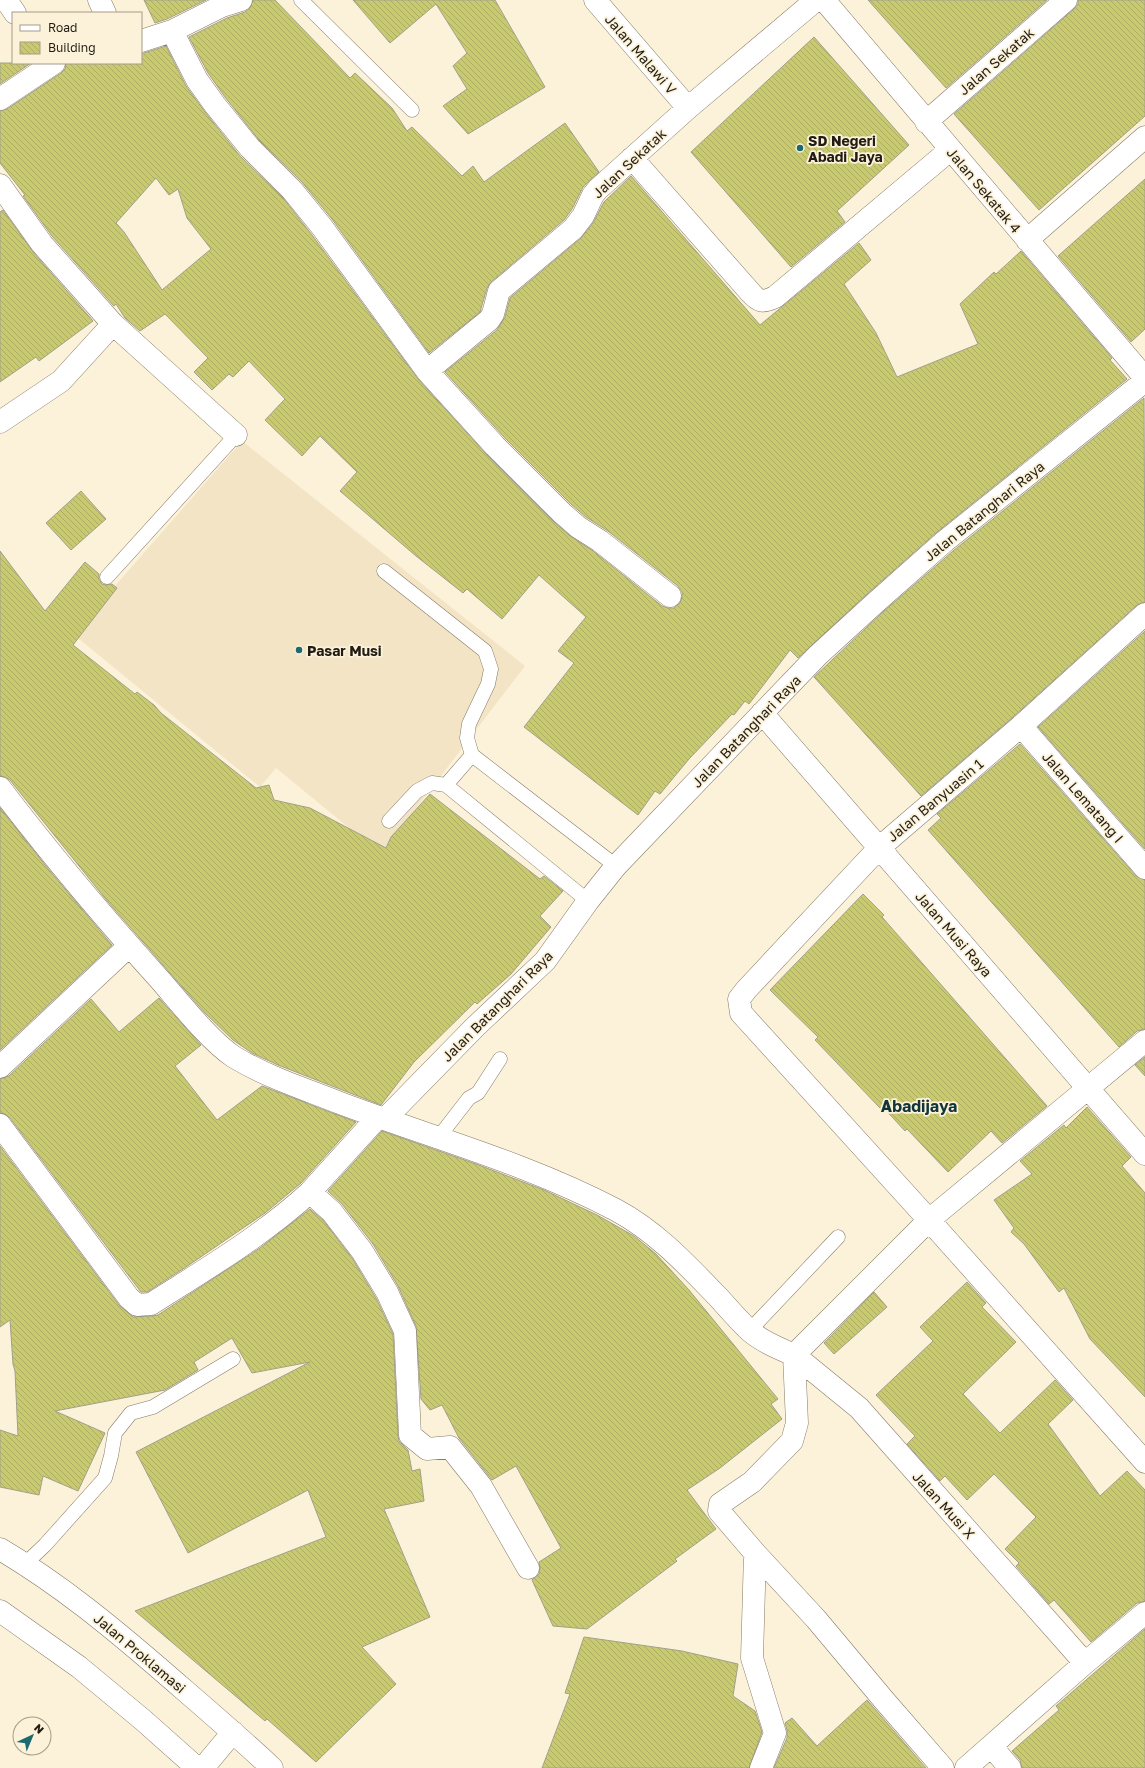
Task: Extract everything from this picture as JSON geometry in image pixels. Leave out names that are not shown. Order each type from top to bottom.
[{"type":"street","points":[[6,0],[14,12]]},
{"type":"street","points":[[99,0],[105,12]]},
{"type":"street","points":[[142,41],[172,31],[222,6],[241,0]]},
{"type":"street","name":"Jalan Malawi V","points":[[595,0],[688,108]]},
{"type":"street","name":"Jalan Sekatak","points":[[427,371],[489,320],[493,314],[498,291],[573,229],[583,216],[593,195],[688,108],[816,0]]},
{"type":"street","name":"Jalan Sekatak 4","points":[[824,0],[926,122],[1145,378]]},
{"type":"street","name":"Jalan Sekatak","points":[[926,122],[1066,0]]},
{"type":"street","points":[[172,31],[197,80],[215,105],[250,148],[292,190],[322,227],[427,371],[495,446],[562,513],[578,527],[600,541],[670,596]]},
{"type":"street","points":[[0,99],[52,64]]},
{"type":"street","points":[[1027,240],[1145,137]]},
{"type":"street","points":[[632,158],[740,281],[757,299],[765,302],[775,298],[950,150]]},
{"type":"street","points":[[0,186],[42,244],[113,324],[236,435]]},
{"type":"street","points":[[0,422],[61,381],[113,324]]},
{"type":"street","name":"Jalan Batanghari Raya","points":[[0,1125],[128,1298],[137,1305],[151,1304],[242,1246],[310,1192],[382,1118],[545,961],[588,901],[616,866],[817,656],[945,540],[1145,381]]},
{"type":"street","name":"Jalan Banyuasin 1","points":[[929,1220],[741,1013],[739,999],[879,848],[1141,624]]},
{"type":"street","name":"Jalan Musi Raya","points":[[762,713],[1145,1154]]},
{"type":"street","name":"Jalan Lematang I","points":[[1021,726],[1145,868]]},
{"type":"street","name":"Jalan Musi X","points":[[0,788],[41,842],[129,946],[214,1040],[232,1056],[284,1081],[382,1118],[529,1169],[619,1212],[647,1230],[674,1252],[750,1330],[768,1343],[794,1355],[859,1408],[1085,1663]]},
{"type":"street","points":[[0,1066],[129,946]]},
{"type":"street","points":[[943,1768],[816,1619],[718,1511],[720,1504],[752,1482],[792,1441],[797,1423],[794,1355],[929,1220],[1145,1041]]},
{"type":"street","points":[[310,1192],[332,1212],[362,1251],[387,1292],[405,1331],[410,1435],[426,1449],[450,1447],[481,1486],[528,1568]]},
{"type":"street","points":[[929,1220],[1145,1462]]},
{"type":"street","name":"Jalan Proklamasi","points":[[0,1549],[44,1576],[109,1626],[233,1732],[272,1768]]},
{"type":"street","points":[[755,1553],[752,1658],[775,1733],[761,1768]]},
{"type":"street","points":[[0,1611],[79,1667],[143,1720],[197,1768]]},
{"type":"street","points":[[966,1768],[1085,1663],[1145,1613]]},
{"type":"street","points":[[203,1768],[233,1732]]},
{"type":"street","points":[[991,1746],[1010,1768]]},
{"type":"lane","points":[[301,0],[412,110]]},
{"type":"lane","points":[[107,577],[236,435]]},
{"type":"lane","points":[[384,571],[485,651],[491,669],[488,684],[469,724],[467,738],[472,755],[616,866]]},
{"type":"lane","points":[[446,785],[472,755]]},
{"type":"lane","points":[[389,821],[417,791],[432,783],[446,785],[588,901]]},
{"type":"lane","points":[[438,1138],[469,1098],[478,1093],[500,1059]]},
{"type":"lane","points":[[750,1330],[838,1237]]},
{"type":"lane","points":[[25,1564],[45,1545],[105,1478],[115,1433],[131,1413],[153,1407],[234,1359]]},
{"type":"shaded area","name":"Pasar Musi","points":[[242,441],[525,666],[381,854],[276,768],[260,787],[73,634]]},
{"type":"building","points":[[144,0],[206,0],[167,19],[155,23]]},
{"type":"building","points":[[253,0],[275,0],[350,78],[355,73],[392,108],[407,131],[412,127],[462,176],[473,166],[484,182],[565,123],[599,172],[583,187],[572,209],[564,220],[491,282],[487,288],[480,312],[429,353],[332,219],[301,181],[259,140],[225,97],[208,73],[189,37],[227,18],[245,12],[250,8]]},
{"type":"building","points":[[353,0],[495,0],[545,87],[468,134],[443,106],[467,89],[453,66],[467,53],[436,4],[390,43]]},
{"type":"building","points":[[868,0],[1047,0],[946,88]]},
{"type":"building","points":[[1078,0],[1145,0],[1145,116],[1039,210],[954,114],[1074,9],[1078,4]]},
{"type":"building","name":"SD Negeri Abadi Jaya","points":[[814,37],[909,145],[837,211],[845,222],[791,267],[691,152]]},
{"type":"building","points":[[166,46],[186,86],[205,112],[240,156],[283,198],[418,379],[486,454],[570,536],[593,551],[662,606],[668,608],[674,608],[680,603],[682,592],[678,586],[571,504],[504,437],[445,372],[497,330],[505,317],[510,298],[581,238],[593,223],[604,202],[631,176],[760,325],[859,243],[871,260],[844,284],[876,333],[897,377],[978,344],[960,304],[994,272],[996,274],[1021,251],[1112,358],[1110,360],[1127,379],[937,532],[798,658],[790,650],[749,704],[745,701],[734,715],[732,714],[689,759],[660,794],[655,791],[638,815],[524,727],[574,663],[558,651],[586,617],[539,575],[502,619],[467,589],[463,593],[416,556],[340,491],[357,472],[320,436],[302,456],[265,420],[285,399],[249,361],[233,377],[229,374],[212,390],[194,372],[208,358],[165,314],[140,331],[125,318],[116,304],[114,306],[52,236],[23,196],[25,195],[0,163],[0,111],[7,109],[61,73],[65,69],[66,64],[142,64],[142,54]],"holes":[[[156,178],[169,195],[178,189],[187,218],[211,249],[162,290],[124,232],[116,223]]]},
{"type":"building","points":[[0,63],[30,64],[0,84]]},
{"type":"building","points":[[1145,179],[1145,329],[1131,342],[1058,256]]},
{"type":"building","points":[[3,210],[33,252],[93,321],[39,361],[36,357],[0,382],[0,212]]},
{"type":"building","points":[[1144,398],[1145,602],[1137,605],[1013,717],[921,796],[814,677],[883,612],[953,551]]},
{"type":"building","points":[[81,491],[106,519],[71,550],[46,523]]},
{"type":"building","points":[[0,551],[45,611],[85,562],[99,574],[99,579],[102,584],[112,584],[117,588],[73,645],[135,694],[137,692],[154,705],[161,713],[256,788],[269,785],[274,800],[310,808],[386,848],[391,837],[430,794],[540,879],[544,876],[563,891],[540,916],[551,927],[511,974],[477,1004],[475,1002],[414,1062],[381,1105],[278,1065],[252,1053],[233,1040],[205,1013],[108,902],[10,780],[0,776]]},
{"type":"building","points":[[1145,631],[1145,849],[1038,727]]},
{"type":"building","points":[[1020,744],[1136,876],[1145,880],[1145,1029],[1137,1031],[1119,1047],[928,830],[941,818],[937,814]]},
{"type":"building","points":[[0,808],[49,870],[112,945],[0,1050]]},
{"type":"building","points":[[863,894],[884,915],[882,917],[1047,1106],[1002,1143],[991,1131],[948,1172],[907,1129],[905,1131],[882,1106],[880,1108],[815,1040],[818,1037],[770,990]]},
{"type":"building","points":[[159,998],[201,1045],[175,1066],[217,1120],[262,1086],[356,1122],[301,1183],[265,1213],[147,1292],[141,1292],[10,1118],[5,1114],[0,1113],[0,1079],[9,1076],[91,999],[119,1032]]},
{"type":"building","points":[[1145,1057],[1145,1076],[1135,1065]]},
{"type":"building","points":[[1087,1107],[1131,1157],[1122,1166],[1145,1193],[1145,1397],[1090,1339],[1064,1288],[1059,1292],[1024,1244],[1011,1232],[1014,1228],[994,1200],[1032,1174],[1020,1161],[1064,1125],[1066,1128]]},
{"type":"building","points":[[382,1131],[544,1190],[597,1215],[634,1236],[656,1254],[689,1290],[778,1399],[771,1404],[782,1419],[720,1468],[687,1490],[716,1529],[675,1559],[677,1561],[587,1629],[553,1626],[532,1580],[539,1574],[539,1562],[561,1548],[516,1466],[492,1480],[459,1438],[442,1405],[430,1410],[421,1399],[416,1326],[398,1286],[373,1244],[342,1204],[328,1191]]},
{"type":"building","points":[[0,1146],[119,1305],[133,1317],[158,1315],[260,1248],[310,1209],[323,1220],[352,1258],[376,1298],[393,1334],[399,1441],[408,1450],[412,1471],[420,1469],[424,1501],[384,1509],[430,1617],[362,1647],[396,1684],[316,1762],[267,1719],[265,1721],[135,1611],[326,1537],[308,1490],[188,1553],[136,1452],[310,1362],[252,1373],[232,1338],[194,1362],[198,1370],[165,1390],[55,1411],[105,1433],[78,1491],[43,1476],[39,1495],[0,1487],[0,1430],[18,1436],[15,1371],[13,1364],[10,1320],[0,1327]]},
{"type":"building","points":[[967,1282],[986,1303],[982,1307],[1016,1342],[963,1394],[1000,1433],[1055,1380],[1073,1400],[1048,1424],[1100,1496],[1127,1471],[1145,1490],[1145,1601],[1137,1603],[1091,1642],[1054,1600],[1049,1604],[1016,1566],[1019,1563],[1005,1549],[1036,1517],[994,1474],[967,1500],[945,1476],[940,1481],[907,1444],[915,1436],[876,1395],[933,1341],[920,1327]]},
{"type":"building","points":[[874,1292],[887,1307],[834,1354],[824,1343]]},
{"type":"building","points":[[1145,1629],[1145,1768],[1022,1768],[1020,1760],[1012,1751],[1059,1710],[1056,1706]]},
{"type":"building","points":[[584,1637],[682,1651],[738,1664],[733,1696],[755,1711],[762,1732],[749,1768],[542,1768],[570,1694],[565,1693]]},
{"type":"building","points":[[867,1700],[926,1768],[774,1768],[787,1738],[785,1723],[792,1718],[817,1746]]},
{"type":"place","name":"SD Negeri Abadi Jaya","points":[[800,148]]},
{"type":"place","name":"Pasar Musi","points":[[299,650]]},
{"type":"district","name":"Abadijaya","points":[[919,1106]]}]
